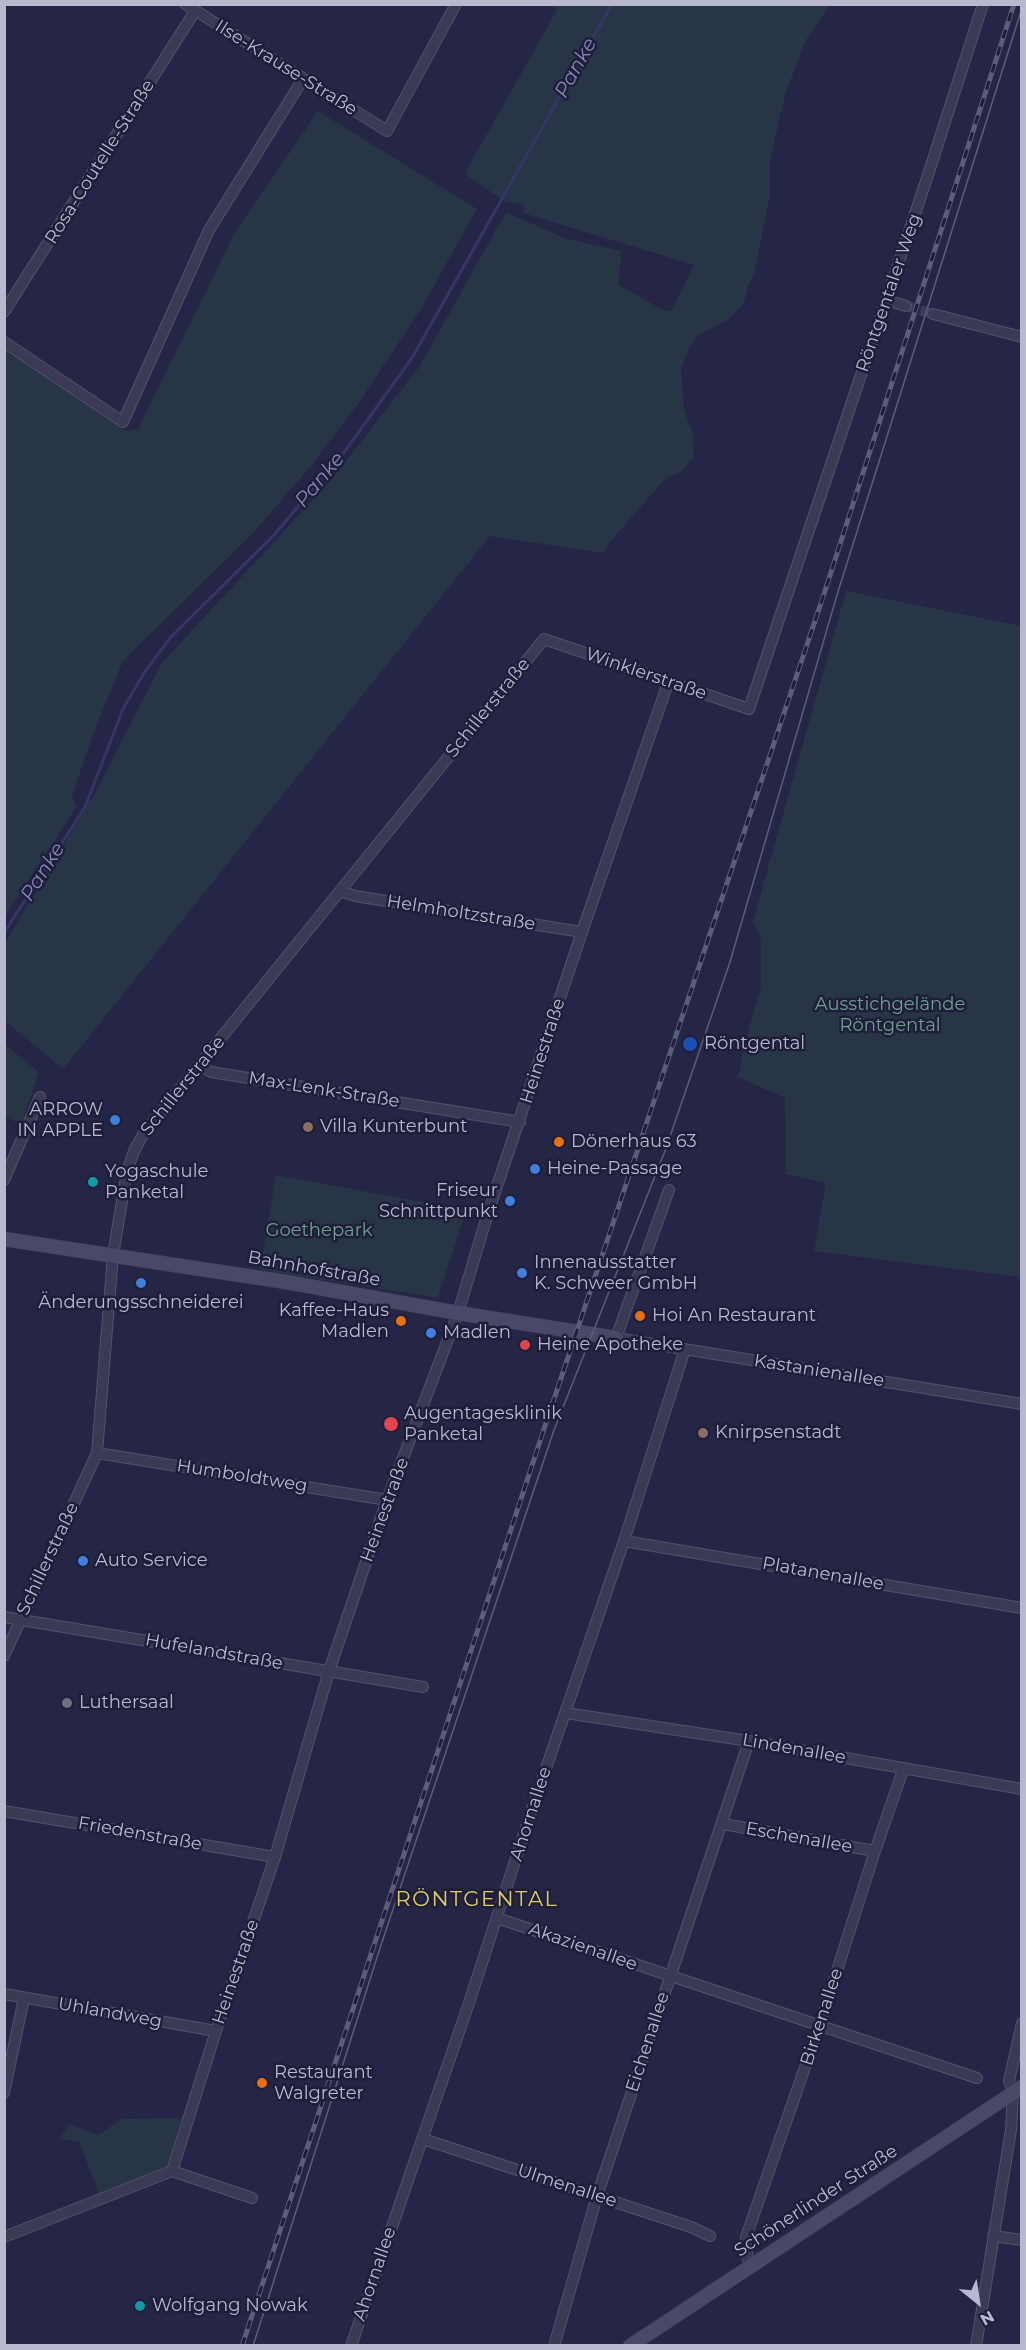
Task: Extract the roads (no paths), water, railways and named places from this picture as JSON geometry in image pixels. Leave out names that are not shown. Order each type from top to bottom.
[{"type":"street","name":"Ilse-Krause-Straße","points":[[185,4],[387,130],[456,4]]},
{"type":"street","name":"Röntgentaler Weg","points":[[749,709],[983,4]]},
{"type":"street","name":"Rosa-Coutelle-Straße","points":[[4,312],[195,11]]},
{"type":"street","points":[[4,342],[123,422],[209,230],[303,79]]},
{"type":"street","points":[[886,300],[906,306]]},
{"type":"street","points":[[933,314],[1022,337]]},
{"type":"street","name":"Winklerstraße","points":[[544,639],[749,709]]},
{"type":"street","name":"Schillerstraße","points":[[4,1656],[97,1453],[113,1255],[127,1171],[134,1151],[144,1133],[544,639]]},
{"type":"street","name":"Heinestraße","points":[[172,2171],[216,2031],[275,1857],[329,1671],[387,1500],[458,1313],[488,1213],[668,683]]},
{"type":"street","name":"Helmholtzstraße","points":[[340,891],[355,896],[582,932]]},
{"type":"street","name":"Max-Lenk-Straße","points":[[200,1065],[211,1072],[520,1122]]},
{"type":"street","points":[[4,1180],[40,1097]]},
{"type":"street","points":[[616,1338],[669,1190]]},
{"type":"street","name":"Bahnhofstraße","points":[[4,1239],[286,1282],[616,1338]]},
{"type":"street","name":"Kastanienallee","points":[[616,1338],[1022,1404]]},
{"type":"street","name":"Ahornallee","points":[[351,2346],[624,1541],[685,1348]]},
{"type":"street","name":"Humboldtweg","points":[[97,1453],[387,1500]]},
{"type":"street","name":"Platanenallee","points":[[624,1541],[1022,1608]]},
{"type":"street","name":"Hufelandstraße","points":[[4,1617],[423,1687]]},
{"type":"street","name":"Lindenallee","points":[[566,1713],[749,1741],[903,1770],[1022,1789]]},
{"type":"street","name":"Eichenallee","points":[[554,2346],[597,2196],[749,1741]]},
{"type":"street","name":"Birkenallee","points":[[751,2265],[748,2259],[746,2237],[819,2027],[903,1770]]},
{"type":"street","name":"Friedenstraße","points":[[4,1810],[275,1857]]},
{"type":"street","name":"Eschenallee","points":[[723,1824],[875,1851]]},
{"type":"street","name":"Akazienallee","points":[[497,1918],[977,2078]]},
{"type":"street","name":"Uhlandweg","points":[[4,1994],[216,2031]]},
{"type":"street","points":[[4,2093],[24,1998]]},
{"type":"street","points":[[976,2346],[1017,2089],[1009,2081],[1022,2023]]},
{"type":"street","name":"Schönerlinder Straße","points":[[630,2346],[1017,2089]]},
{"type":"street","name":"Ulmenallee","points":[[423,2139],[710,2235]]},
{"type":"street","points":[[4,2237],[172,2171],[252,2198]]},
{"type":"street","points":[[993,2236],[1022,2240]]},
{"type":"waterway","name":"Panke","points":[[4,933],[85,807],[123,709],[144,673],[170,638],[274,535],[345,451],[412,358],[612,4]]},
{"type":"tunnel","points":[[906,306],[933,314]]},
{"type":"tram line","points":[[253,2346],[380,1948],[554,1430],[665,1151],[730,962],[837,595],[1022,8]]},
{"type":"railway","points":[[242,2346],[544,1429],[824,594],[1014,4]]},
{"type":"place","name":"Röntgental","points":[[690,1044]]},
{"type":"place","name":"ARROW IN APPLE","points":[[115,1120]]},
{"type":"place","name":"Villa Kunterbunt","points":[[308,1127]]},
{"type":"place","name":"Dönerhaus 63","points":[[559,1142]]},
{"type":"place","name":"Heine-Passage","points":[[535,1169]]},
{"type":"place","name":"Yogaschule Panketal","points":[[93,1182]]},
{"type":"place","name":"Friseur Schnittpunkt","points":[[510,1201]]},
{"type":"place","name":"Innenausstatter K. Schweer GmbH","points":[[522,1273]]},
{"type":"place","name":"Änderungsschneiderei","points":[[141,1283]]},
{"type":"place","name":"Hoi An Restaurant","points":[[640,1316]]},
{"type":"place","name":"Kaffee-Haus Madlen","points":[[401,1321]]},
{"type":"place","name":"Madlen","points":[[431,1333]]},
{"type":"place","name":"Heine Apotheke","points":[[525,1345]]},
{"type":"place","name":"Augentagesklinik Panketal","points":[[391,1424]]},
{"type":"place","name":"Knirpsenstadt","points":[[703,1433]]},
{"type":"place","name":"Auto Service","points":[[83,1561]]},
{"type":"place","name":"Luthersaal","points":[[67,1703]]},
{"type":"place","name":"Restaurant Walgreter","points":[[262,2083]]},
{"type":"place","name":"Wolfgang Nowak","points":[[140,2306]]},
{"type":"district","name":"RÖNTGENTAL","points":[[477,1900]]},
{"type":"park label","name":"Ausstichgelände Röntgental","points":[[890,1015]]},
{"type":"park label","name":"Goethepark","points":[[319,1231]]}]
